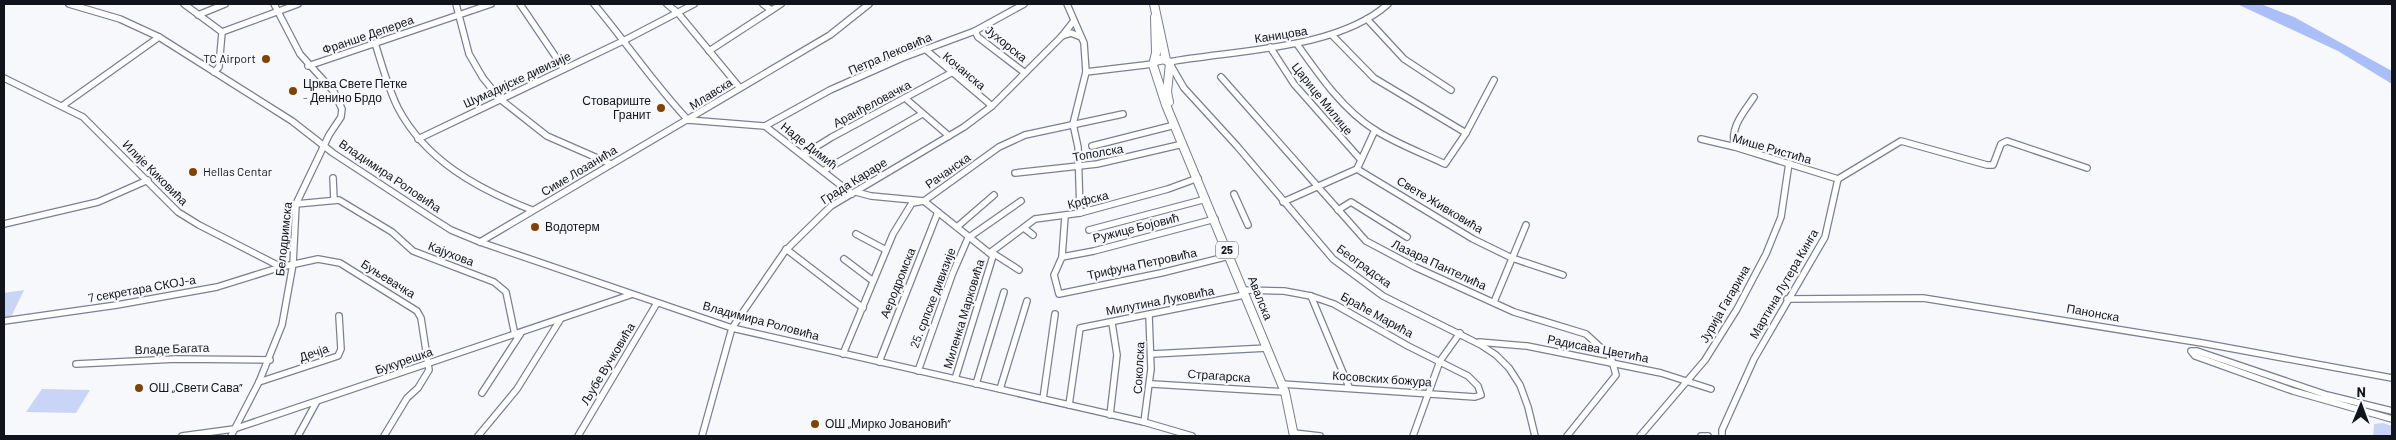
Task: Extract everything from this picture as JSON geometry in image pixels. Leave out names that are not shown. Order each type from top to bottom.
[{"type":"main road","name":"25","points":[[1154,4],[1169,63],[1167,92],[1172,116]]},
{"type":"main road","name":"25","points":[[1156,16],[1154,64],[1172,116]]},
{"type":"main road","points":[[1154,64],[1161,71],[1169,63]]},
{"type":"main road","points":[[1154,64],[1169,63]]},
{"type":"main road","name":"Авалска","points":[[1172,116],[1284,388],[1294,434]]},
{"type":"street","points":[[69,4],[120,19],[159,37],[292,121],[324,145]]},
{"type":"street","points":[[184,4],[222,32]]},
{"type":"street","points":[[198,15],[225,4]]},
{"type":"street","name":"Белодримска","points":[[231,436],[270,360],[282,325],[294,264],[296,204],[324,145],[342,117],[341,103],[308,66],[274,4]]},
{"type":"street","points":[[222,32],[298,4]]},
{"type":"street","points":[[456,4],[469,54],[483,78],[500,99],[520,117],[547,136],[611,164]]},
{"type":"street","name":"Франше Депереа","points":[[308,66],[492,4]]},
{"type":"street","points":[[520,4],[564,69]]},
{"type":"street","name":"Млавска","points":[[594,4],[625,40],[672,103],[688,120],[837,32],[856,18],[869,4]]},
{"type":"street","points":[[667,4],[678,13],[740,88]]},
{"type":"street","name":"Шумадијске дивизије","points":[[418,139],[625,40],[694,4]]},
{"type":"street","points":[[763,4],[771,10]]},
{"type":"street","points":[[709,51],[781,4]]},
{"type":"street","name":"Петра Лековића","points":[[765,126],[830,90],[925,49],[975,31],[1020,8],[1024,4]]},
{"type":"street","points":[[1067,4],[1073,22],[1081,37],[1086,72],[1073,124],[1078,147],[1080,213]]},
{"type":"street","name":"Каницова","points":[[1169,63],[1297,44],[1332,35],[1366,19],[1388,4]]},
{"type":"street","points":[[1366,19],[1399,57],[1423,75],[1451,90]]},
{"type":"street","name":"Града Караре","points":[[702,436],[732,328],[786,249],[830,206],[949,136],[992,106],[1062,36],[1073,22]]},
{"type":"street","name":"Јухорска","points":[[975,31],[978,37],[1026,73]]},
{"type":"street","points":[[214,72],[220,67],[222,32]]},
{"type":"street","points":[[1062,36],[1071,33],[1081,37]]},
{"type":"street","points":[[1332,35],[1374,78],[1466,133]]},
{"type":"street","points":[[62,106],[159,37]]},
{"type":"street","points":[[375,43],[390,90],[401,114],[418,139],[432,155],[472,184],[496,197],[532,210]]},
{"type":"street","points":[[1297,44],[1314,68],[1362,121],[1375,130],[1445,164],[1466,133],[1494,80]]},
{"type":"street","name":"Царице Милице","points":[[1270,47],[1294,84],[1360,160]]},
{"type":"street","name":"Кочанска","points":[[925,49],[992,106]]},
{"type":"street","name":"Београдска","points":[[1169,63],[1184,88],[1326,252],[1350,273],[1407,310],[1479,342],[1499,356],[1518,380],[1529,405],[1535,436]]},
{"type":"street","points":[[1086,72],[1154,64]]},
{"type":"street","name":"Аранђеловачка","points":[[803,155],[951,73]]},
{"type":"street","name":"Лазара Пантелића","points":[[1221,77],[1366,241],[1392,258],[1532,319],[1571,328],[1585,334],[1600,346],[1614,364]]},
{"type":"street","name":"Илије Киковића","points":[[4,78],[62,106],[90,123],[178,212],[199,225],[282,267]]},
{"type":"street","points":[[1735,147],[1732,140],[1734,132],[1754,97]]},
{"type":"street","points":[[905,98],[949,136]]},
{"type":"street","points":[[823,172],[922,114]]},
{"type":"street","name":"Рачанска","points":[[842,354],[898,224],[912,203],[924,200],[1006,143],[1025,135],[1123,114]]},
{"type":"street","name":"Наде Димић","points":[[688,120],[765,126],[823,172],[854,193],[924,200]]},
{"type":"street","name":"Симе Лозанића","points":[[480,242],[688,120]]},
{"type":"street","points":[[1092,146],[1175,125]]},
{"type":"street","points":[[1283,202],[1357,169],[1375,130]]},
{"type":"street","name":"Мише Ристића","points":[[1701,139],[1735,147],[1838,179]]},
{"type":"street","points":[[1838,179],[1901,142],[1993,165],[2001,144],[2007,140],[2087,168]]},
{"type":"street","name":"Тополска","points":[[1015,173],[1078,167],[1124,159],[1183,144]]},
{"type":"street","name":"Владимира Роловића","points":[[324,145],[451,230],[630,295],[732,328],[1144,422],[1174,434],[1192,436]]},
{"type":"street","name":"Јурија Гагарина","points":[[1640,436],[1705,360],[1733,316],[1766,254],[1781,217],[1789,163]]},
{"type":"street","name":"Свете Живковића","points":[[1357,169],[1473,239],[1512,258],[1564,275]]},
{"type":"street","points":[[333,178],[334,200]]},
{"type":"street","name":"Крфска","points":[[992,254],[1034,219],[1080,213],[1168,189],[1198,178]]},
{"type":"street","name":"Мартина Лутера Кинга","points":[[1722,436],[1722,430],[1754,359],[1824,237],[1838,179]]},
{"type":"street","points":[[4,224],[98,202],[148,180]]},
{"type":"street","points":[[1234,194],[1248,225]]},
{"type":"street","points":[[957,227],[994,195]]},
{"type":"street","points":[[1089,230],[1206,199]]},
{"type":"street","name":"Кајухова","points":[[296,204],[339,200],[372,218],[392,232],[413,251],[494,282],[506,292],[518,334]]},
{"type":"street","points":[[924,200],[968,238],[1019,270]]},
{"type":"street","name":"25. српске дивизије","points":[[918,370],[952,275],[968,238],[1021,201]]},
{"type":"street","points":[[1338,210],[1351,202],[1407,237]]},
{"type":"street","name":"Аеродромска","points":[[879,362],[938,212]]},
{"type":"street","points":[[1062,256],[1065,216]]},
{"type":"street","name":"Ружице Бојовић","points":[[1062,256],[1094,251],[1215,220]]},
{"type":"street","points":[[1494,302],[1526,225]]},
{"type":"street","points":[[1024,228],[1032,235]]},
{"type":"street","points":[[856,234],[886,250]]},
{"type":"street","points":[[786,249],[863,308]]},
{"type":"street","name":"Миленка Марковића","points":[[955,379],[992,254]]},
{"type":"street","name":"Трифуна Петровића","points":[[1062,256],[1054,275],[1058,294],[1229,256]]},
{"type":"street","name":"Буњевачка","points":[[294,264],[320,259],[328,259],[340,263],[417,310],[421,318],[428,365]]},
{"type":"street","points":[[844,259],[873,281]]},
{"type":"street","points":[[282,267],[294,264]]},
{"type":"street","name":"7 секретара СКОЈ-а","points":[[4,321],[117,305],[217,287],[282,267]]},
{"type":"street","name":"Браће Марића","points":[[1244,292],[1271,290],[1310,296],[1334,304],[1408,346],[1472,378],[1480,390],[1480,397]]},
{"type":"street","points":[[976,384],[1004,292]]},
{"type":"street","name":"Милутина Луковића","points":[[1069,405],[1080,328],[1149,315],[1244,292]]},
{"type":"street","name":"Букурешка","points":[[182,436],[234,429],[316,403],[630,295]]},
{"type":"street","points":[[1310,296],[1349,387]]},
{"type":"street","name":"Панонска","points":[[1787,299],[1923,298],[2202,343],[2392,378]]},
{"type":"street","points":[[1000,389],[1027,301]]},
{"type":"street","name":"Љубе Вучковића","points":[[578,436],[657,303]]},
{"type":"street","points":[[1043,399],[1055,314]]},
{"type":"street","name":"Соколска","points":[[1144,422],[1152,384],[1149,315]]},
{"type":"street","name":"Дечја","points":[[259,382],[338,356],[341,349],[339,316]]},
{"type":"street","points":[[478,436],[517,389],[560,320]]},
{"type":"street","points":[[1110,415],[1117,355],[1112,323]]},
{"type":"street","points":[[1413,436],[1440,361],[1460,333]]},
{"type":"street","points":[[482,393],[518,334]]},
{"type":"street","name":"Радисава Цветића","points":[[1479,342],[1527,346],[1678,377],[1687,382],[1711,388]]},
{"type":"street","points":[[1152,354],[1267,348]]},
{"type":"street","points":[[2392,411],[2327,395],[2197,351],[2190,351],[2196,356],[2284,388],[2392,419]]},
{"type":"street","name":"Владе Багата","points":[[76,364],[176,359],[270,360]]},
{"type":"street","points":[[1567,436],[1616,375],[1614,364]]},
{"type":"street","points":[[384,436],[406,398],[422,382],[429,370],[428,365]]},
{"type":"street","name":"Страгарска","points":[[1152,384],[1284,388]]},
{"type":"street","name":"Косовских божура","points":[[1284,388],[1349,387],[1480,397]]},
{"type":"street","points":[[298,436],[316,403]]},
{"type":"street","points":[[1294,434],[1320,436]]},
{"type":"street","points":[[1701,436],[1708,436]]},
{"type":"shaded area","points":[[24,290],[11,317],[4,318],[4,293]]},
{"type":"shaded area","points":[[42,389],[90,390],[76,413],[26,412]]},
{"type":"shaded area","points":[[2383,423],[2392,426],[2392,436],[2373,436],[2374,424]]},
{"type":"water","points":[[2237,4],[2261,4],[2294,17],[2392,71],[2392,84],[2338,51]]},
{"type":"place","name":"TC Airport","points":[[266,59]]},
{"type":"place","name":"Црква Свете Петке - Денино Брдо","points":[[293,91]]},
{"type":"place","name":"Стовариште Гранит","points":[[661,108]]},
{"type":"place","name":"Hellas Centar","points":[[193,172]]},
{"type":"place","name":"Водотерм","points":[[535,227]]},
{"type":"place","name":"ОШ „Свети Сава”","points":[[139,388]]},
{"type":"place","name":"ОШ „Мирко Јовановић”","points":[[815,424]]}]
